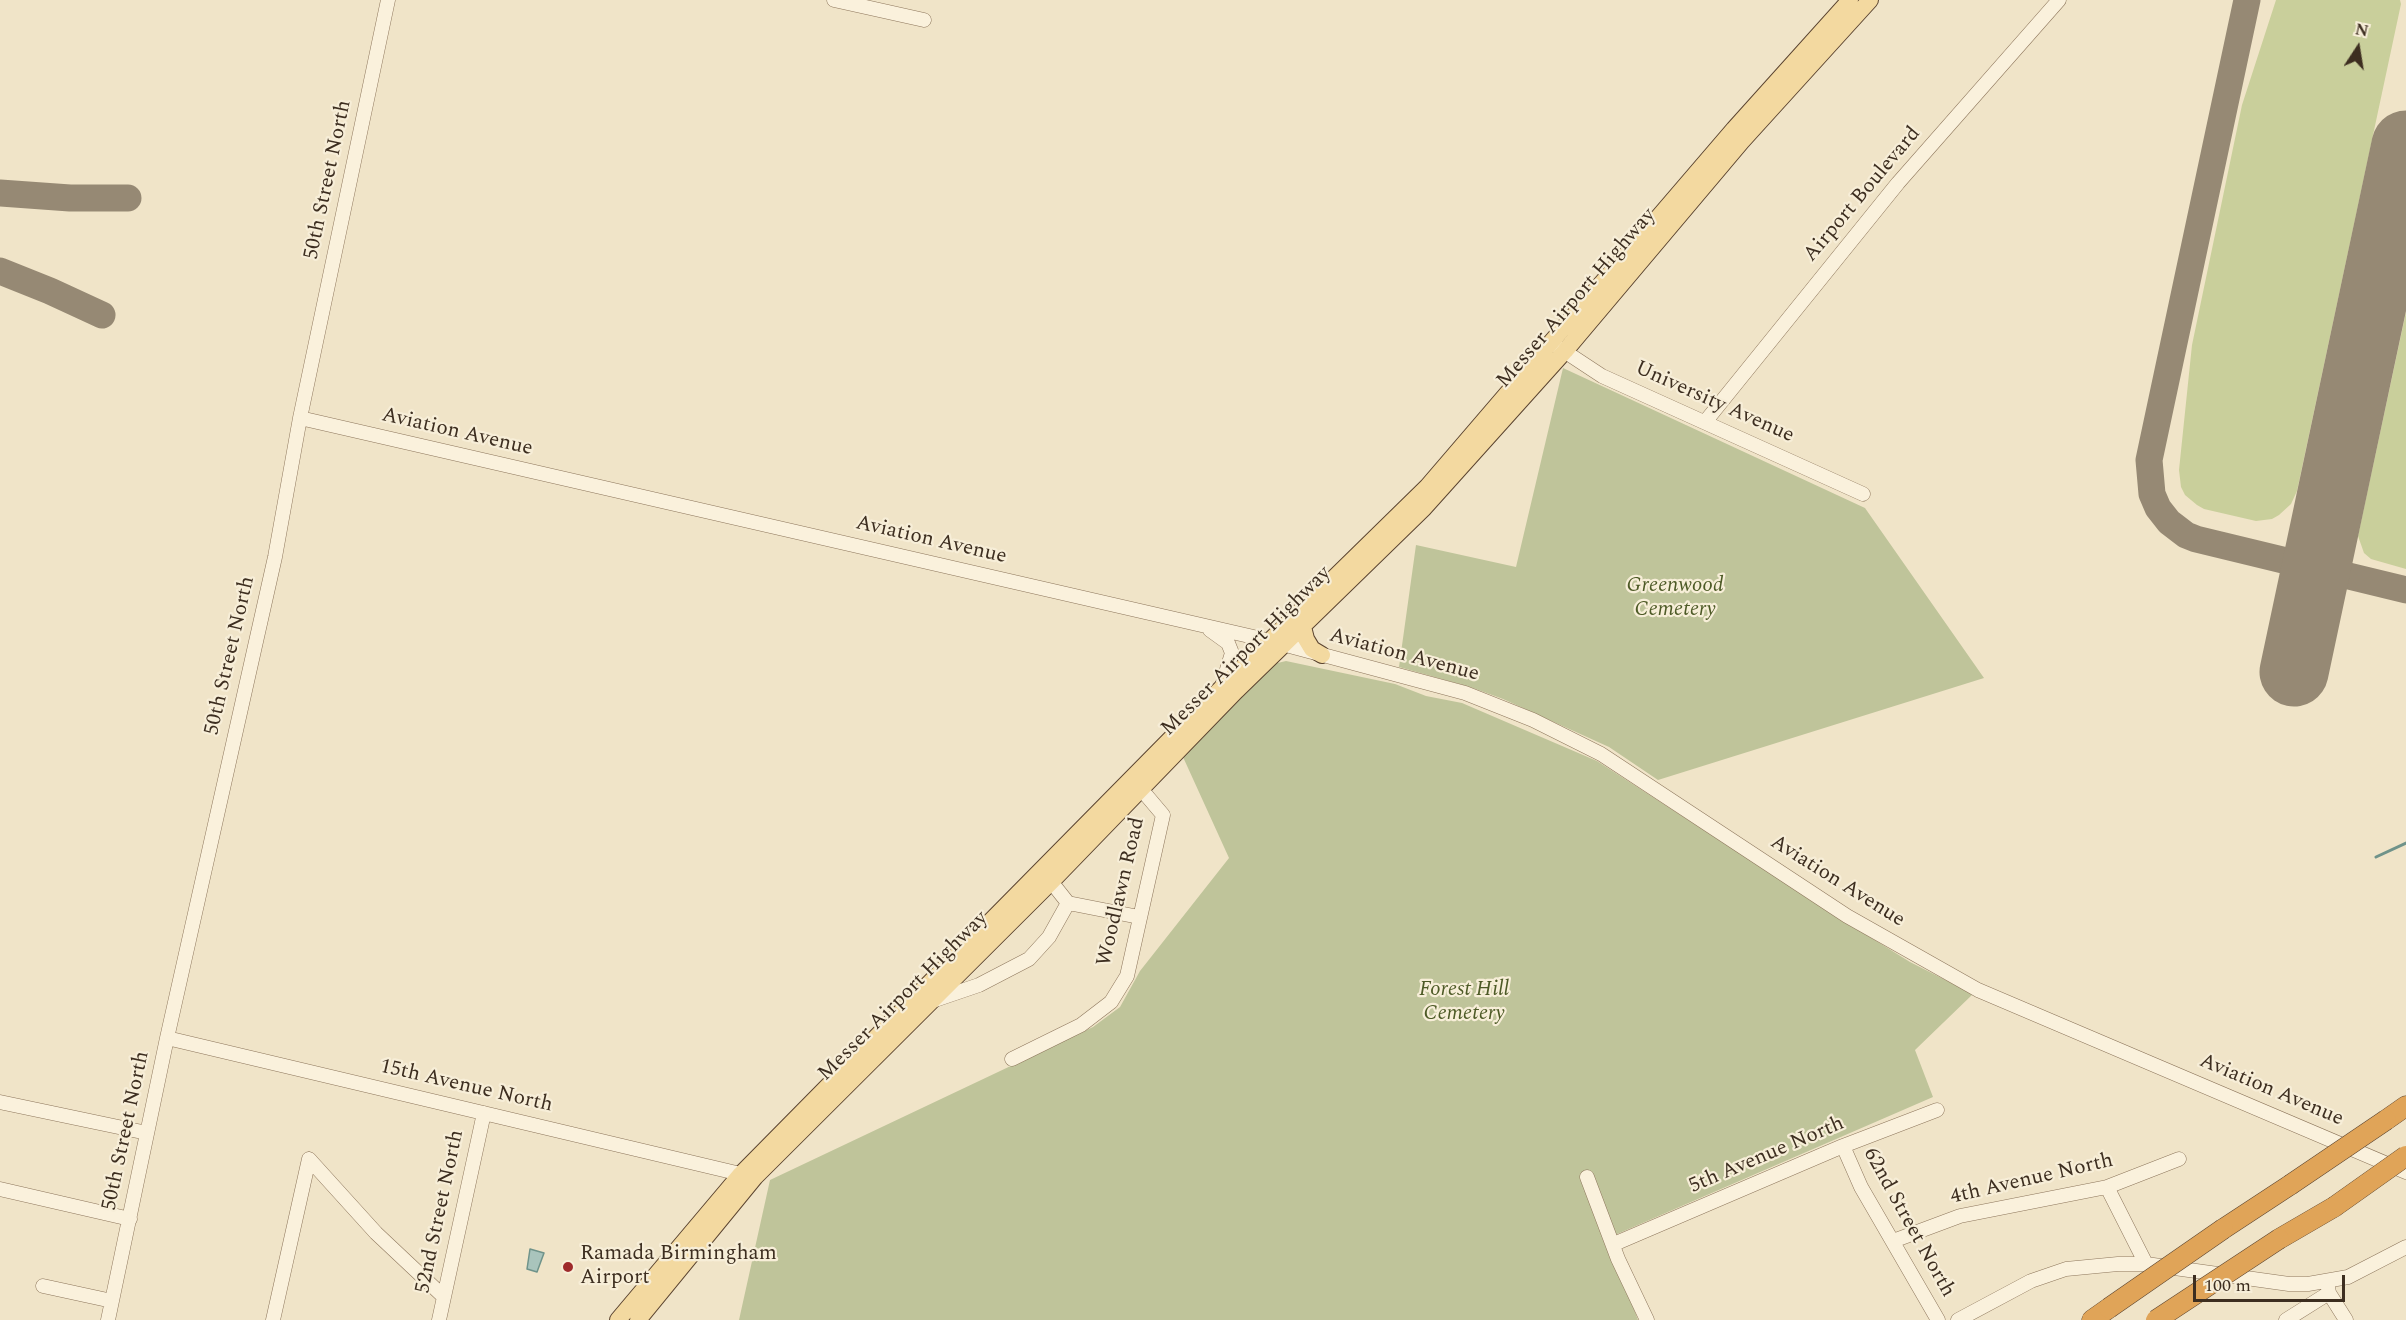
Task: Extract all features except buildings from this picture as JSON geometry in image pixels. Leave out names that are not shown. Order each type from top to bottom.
[{"type":"highway","points":[[2092,1320],[2406,1106]]},
{"type":"highway","points":[[2156,1320],[2279,1239],[2334,1207],[2406,1156]]},
{"type":"highway","points":[[2174,1320],[2193,1294]]},
{"type":"main road","name":"Messer Airport Highway","points":[[638,1320],[748,1175],[931,1001],[1220,690],[1278,643],[1303,627],[1424,508],[1734,129],[1850,0]]},
{"type":"main road","name":"Messer Airport Highway","points":[[618,1320],[748,1175],[1047,876],[1141,789],[1236,692],[1278,643],[1558,347],[1870,0]]},
{"type":"main road","points":[[1303,627],[1312,649],[1323,655]]},
{"type":"street","name":"50th Street North","points":[[108,1320],[167,1038],[275,557],[300,418],[388,0]]},
{"type":"street","points":[[834,0],[924,20]]},
{"type":"street","name":"Airport Boulevard","points":[[1705,422],[1898,183],[2059,0]]},
{"type":"street","name":"University Avenue","points":[[1558,347],[1602,376],[1863,494]]},
{"type":"street","name":"Aviation Avenue","points":[[300,418],[1278,643],[1465,693],[1533,720],[1601,754],[1847,916],[1978,990],[2406,1172]]},
{"type":"street","points":[[1194,624],[1214,631],[1228,643],[1232,653],[1220,690]]},
{"type":"street","name":"Woodlawn Road","points":[[1012,1059],[1081,1025],[1111,1002],[1127,976],[1163,815],[1141,789]]},
{"type":"street","points":[[1047,876],[1068,903],[1139,917]]},
{"type":"street","points":[[931,1001],[979,985],[1029,959],[1049,937],[1068,903]]},
{"type":"street","name":"15th Avenue North","points":[[167,1038],[748,1175]]},
{"type":"street","points":[[0,1102],[147,1133]]},
{"type":"street","name":"5th Avenue North","points":[[1614,1244],[1843,1146],[1937,1110]]},
{"type":"street","name":"52nd Street North","points":[[439,1320],[484,1113]]},
{"type":"street","name":"62nd Street North","points":[[1843,1146],[1861,1187],[1938,1320]]},
{"type":"street","name":"4th Avenue North","points":[[1893,1241],[1960,1216],[2107,1187],[2180,1159]]},
{"type":"street","points":[[273,1320],[309,1160],[376,1233],[444,1297]]},
{"type":"street","points":[[1587,1177],[1618,1259],[1647,1320]]},
{"type":"street","points":[[2107,1187],[2146,1264]]},
{"type":"street","points":[[0,1189],[130,1219]]},
{"type":"street","points":[[2286,1320],[2328,1287],[2406,1247]]},
{"type":"street","points":[[1958,1320],[2031,1281],[2066,1269],[2118,1264],[2146,1264],[2289,1284],[2328,1287]]},
{"type":"street","points":[[44,1286],[112,1301]]},
{"type":"street","points":[[2328,1287],[2346,1320]]},
{"type":"green space","points":[[2276,0],[2400,0],[2401,4],[2297,491],[2291,504],[2279,515],[2272,519],[2256,521],[2204,509],[2197,505],[2185,495],[2181,487],[2179,470],[2192,345],[2242,105]]},
{"type":"green space","points":[[2406,312],[2406,569],[2371,559],[2364,553],[2358,536]]},
{"type":"green space","name":"Greenwood Cemetery","points":[[1563,368],[1865,508],[1984,678],[1658,780],[1609,747],[1503,699],[1399,667],[1416,545],[1516,567]]},
{"type":"green space","name":"Forest Hill Cemetery","points":[[1286,661],[1395,684],[1426,696],[1462,703],[1597,761],[1910,962],[1973,994],[1915,1050],[1933,1097],[1608,1238],[1638,1320],[739,1320],[770,1180],[1093,1027],[1120,1007],[1140,971],[1229,858],[1183,757],[1269,665]]},
{"type":"water","points":[[530,1249],[544,1253],[537,1272],[527,1269]]},
{"type":"waterway","points":[[2376,857],[2406,843]]},
{"type":"taxiway","points":[[2247,0],[2149,460],[2152,494],[2158,508],[2169,522],[2186,535],[2196,539],[2406,590]]},
{"type":"taxiway","points":[[0,193],[70,198],[128,198]]},
{"type":"taxiway","points":[[0,271],[102,315]]},
{"type":"runway","points":[[2294,672],[2406,145]]},
{"type":"place","name":"Ramada Birmingham Airport","points":[[568,1267]]}]
